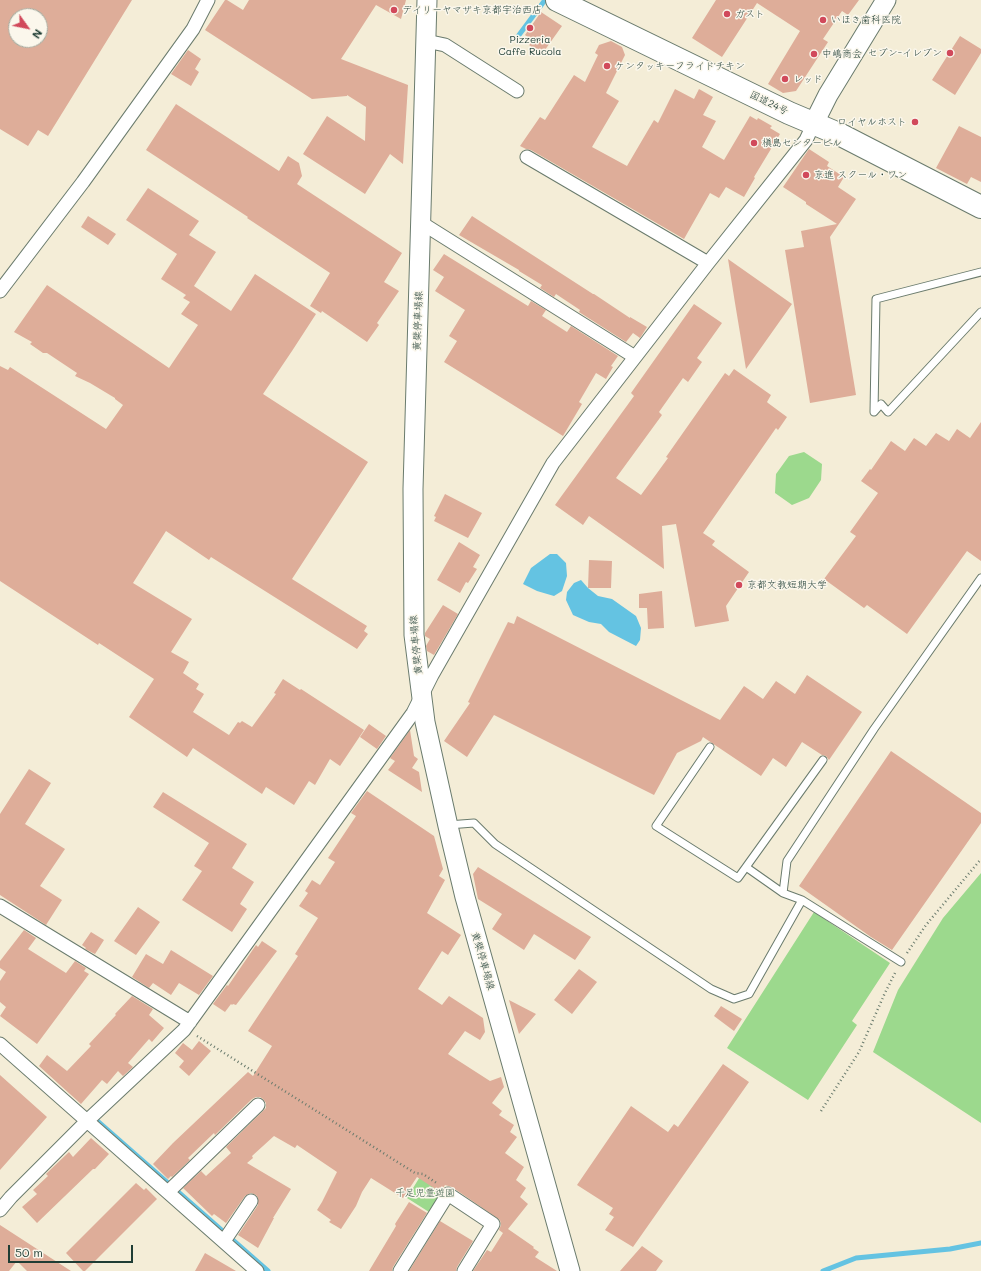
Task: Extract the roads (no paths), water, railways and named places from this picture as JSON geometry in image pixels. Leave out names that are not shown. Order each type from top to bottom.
[{"type":"highway","name":"国道24号","points":[[557,0],[789,113],[840,135],[981,207]]},
{"type":"main road","name":"黄檗停車場線","points":[[426,0],[413,489],[414,635],[425,722],[467,904],[570,1271]]},
{"type":"main road","points":[[814,124],[828,95],[886,0]]},
{"type":"street","points":[[0,291],[83,182],[189,35],[208,0]]},
{"type":"street","points":[[426,41],[445,45],[517,91]]},
{"type":"street","points":[[0,1210],[11,1197],[88,1120],[188,1025],[413,713],[432,675],[553,463],[635,356],[804,143],[814,124]]},
{"type":"street","points":[[527,157],[708,263]]},
{"type":"street","points":[[420,222],[635,356]]},
{"type":"street","points":[[0,906],[188,1025]]},
{"type":"street","points":[[0,1044],[88,1120],[257,1271]]},
{"type":"street","points":[[169,1192],[258,1104]]},
{"type":"street","points":[[400,1271],[448,1194],[493,1224],[464,1271]]},
{"type":"street","points":[[224,1241],[251,1201]]},
{"type":"lane","points":[[981,272],[876,299],[874,412],[881,404],[888,412],[981,312]]},
{"type":"lane","points":[[783,893],[787,861],[874,729],[981,578]]},
{"type":"lane","points":[[710,747],[656,826],[738,878],[823,760]]},
{"type":"lane","points":[[448,826],[474,823],[501,849],[711,989],[734,999],[749,994],[802,900]]},
{"type":"lane","points":[[746,867],[783,893],[802,900],[901,962]]},
{"type":"water","points":[[550,554],[557,554],[566,563],[567,576],[562,591],[554,596],[537,591],[523,584],[531,568]]},
{"type":"water","points":[[581,580],[598,596],[612,599],[636,616],[641,628],[640,640],[636,646],[609,632],[601,624],[589,622],[573,615],[566,600],[567,592],[574,583]]},
{"type":"waterway","points":[[519,35],[545,0]]},
{"type":"waterway","points":[[95,1119],[268,1271]]},
{"type":"waterway","points":[[823,1271],[856,1258],[950,1249],[981,1243]]},
{"type":"place","name":"デイリーヤマザキ京都宇治西店","points":[[394,10]]},
{"type":"place","name":"ガスト","points":[[727,14]]},
{"type":"place","name":"いほき歯科医院","points":[[823,20]]},
{"type":"place","name":"Pizzeria Caffe Rucola","points":[[530,28]]},
{"type":"place","name":"セブン-イレブン","points":[[950,53]]},
{"type":"place","name":"中嶋商会","points":[[814,54]]},
{"type":"place","name":"ケンタッキーフライドチキン","points":[[607,66]]},
{"type":"place","name":"レッド","points":[[785,79]]},
{"type":"place","name":"ロイヤルホスト","points":[[915,122]]},
{"type":"place","name":"槇島センタービル","points":[[754,143]]},
{"type":"place","name":"京進 スクール・ワン","points":[[806,175]]},
{"type":"place","name":"京都文教短期大学","points":[[739,585]]},
{"type":"park label","name":"千足児童遊園","points":[[425,1193]]}]
